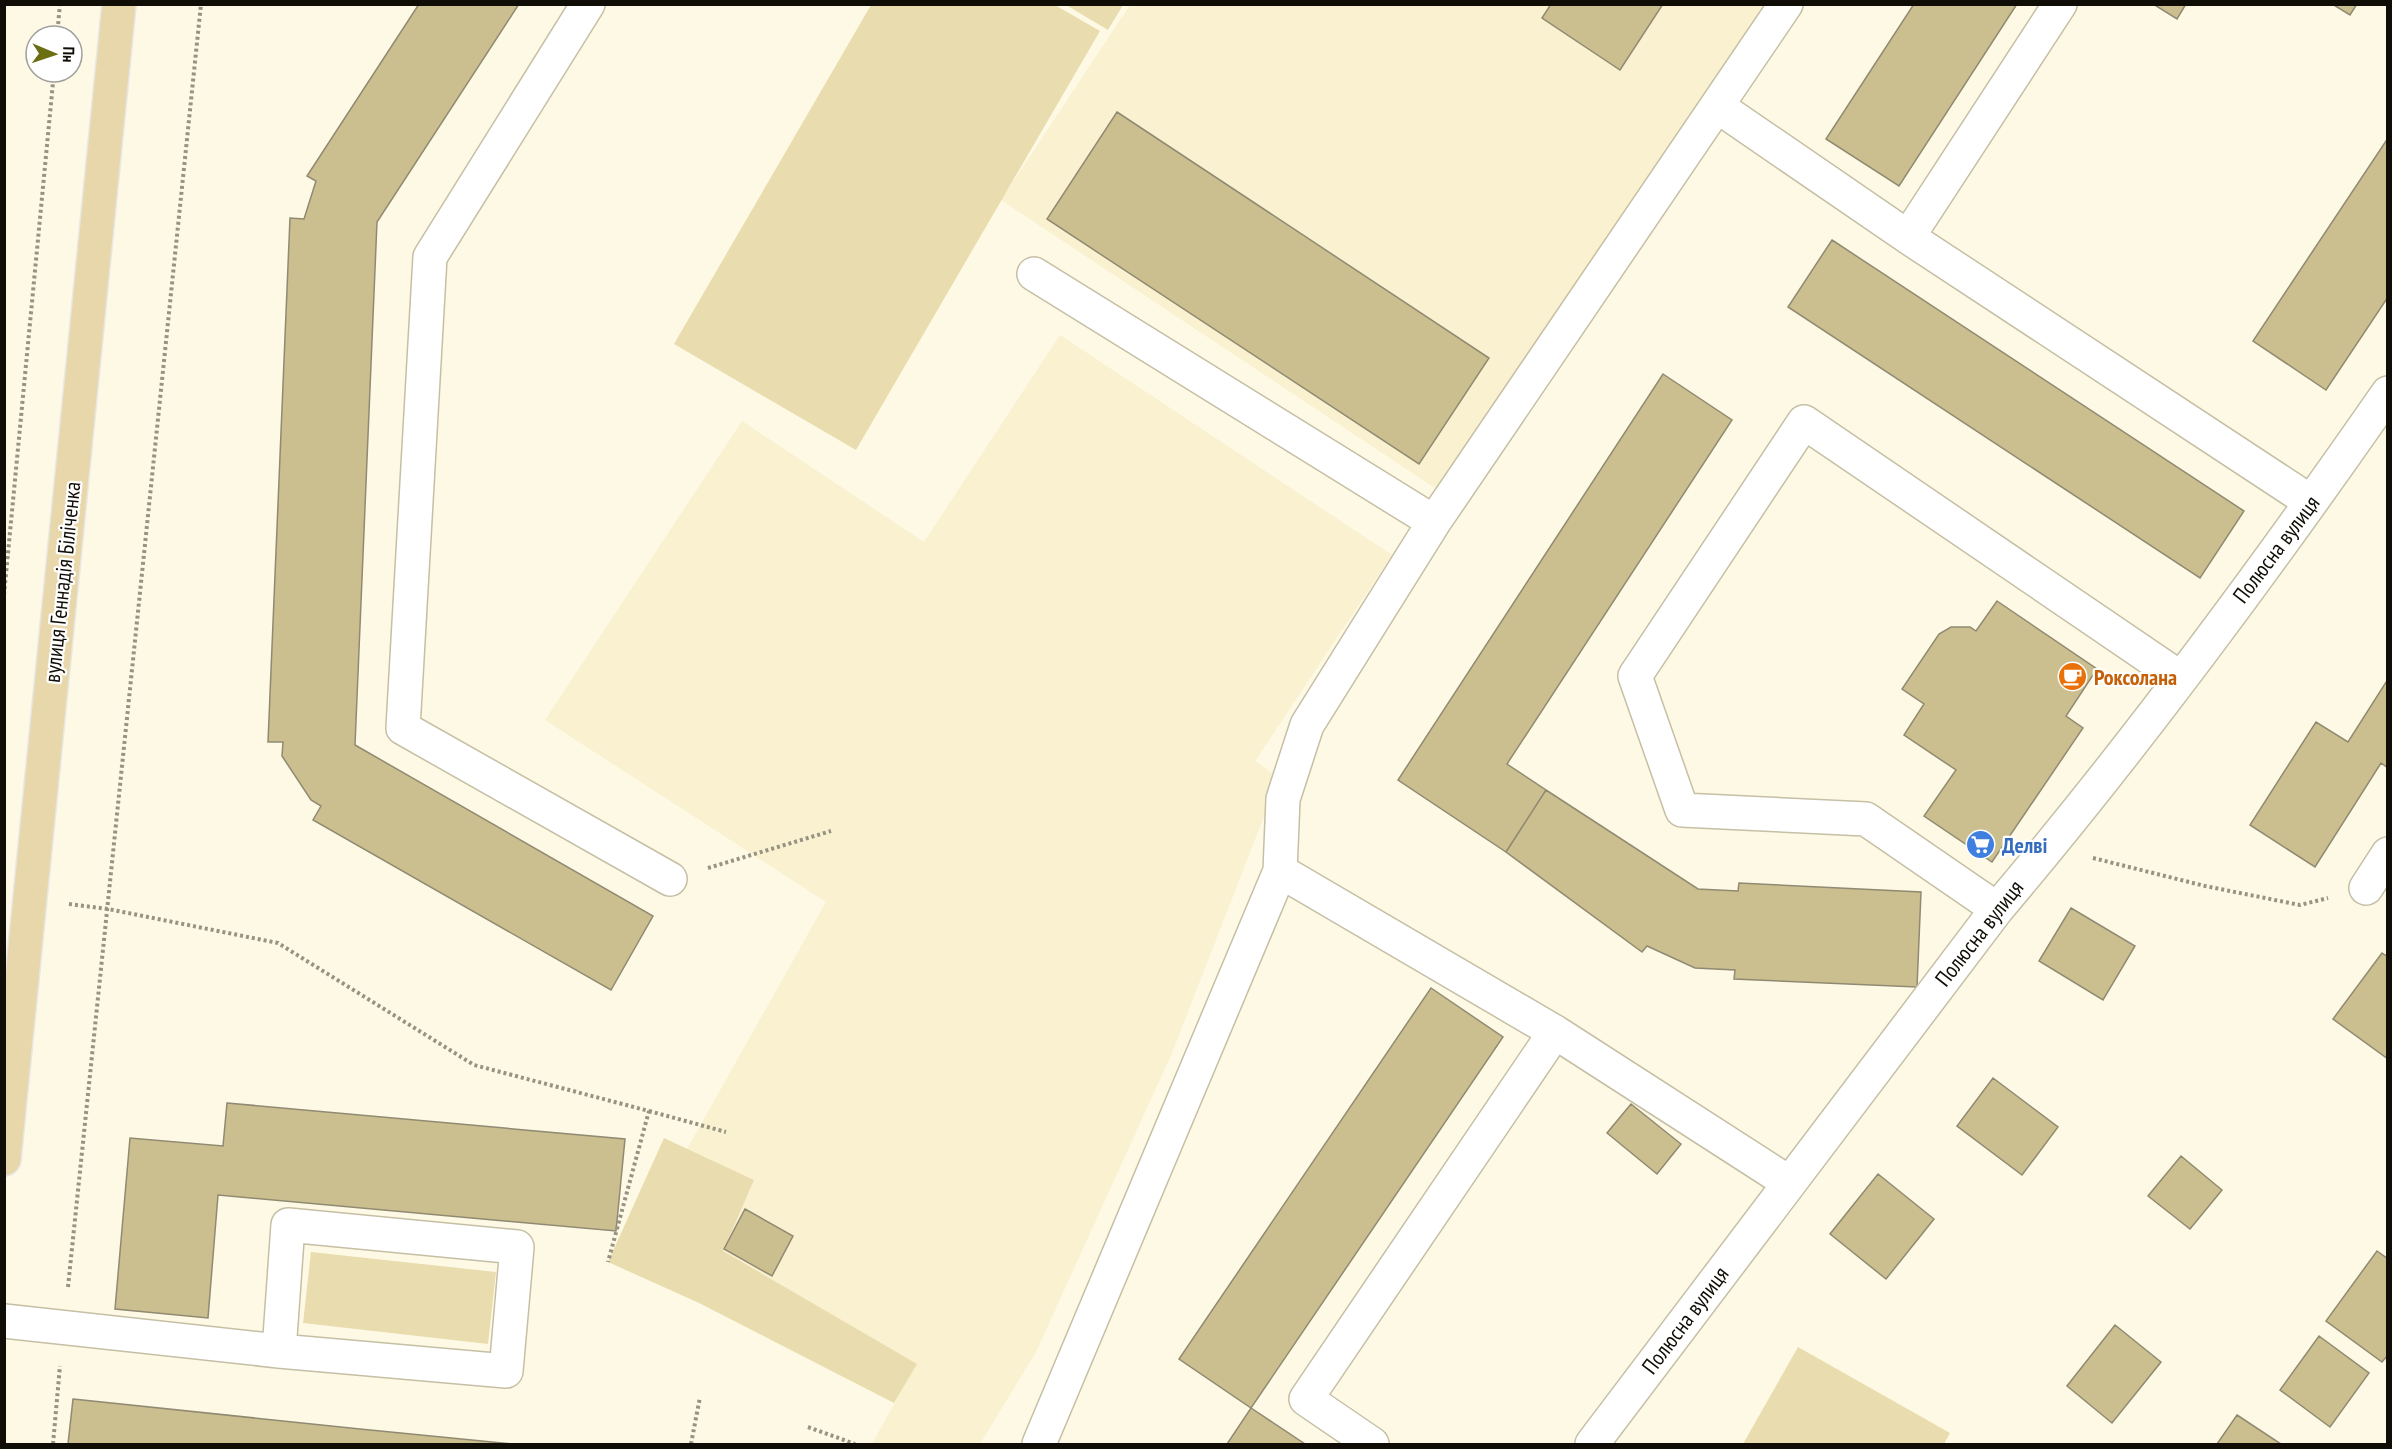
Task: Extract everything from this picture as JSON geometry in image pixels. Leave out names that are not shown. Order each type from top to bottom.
[{"type":"main road","name":"вулиця Геннадія Біліченка","points":[[4,1160],[13,983],[30,900],[119,4]]},
{"type":"street","points":[[588,4],[430,257],[403,728],[670,879]]},
{"type":"street","points":[[1039,1444],[1280,871],[1283,799],[1307,725],[1434,522],[1786,4]]},
{"type":"street","points":[[1908,237],[2060,4]]},
{"type":"street","points":[[1718,106],[1908,237],[2312,502]]},
{"type":"street","points":[[1034,274],[1434,522]]},
{"type":"street","name":"Полюсна вулиця","points":[[1603,1441],[1788,1182],[1997,909],[2049,847],[2180,678],[2312,502],[2388,393]]},
{"type":"street","points":[[1997,909],[1866,819],[1682,810],[1635,676],[1804,422],[2180,678]]},
{"type":"street","points":[[2366,888],[2388,854]]},
{"type":"street","points":[[1280,871],[1555,1032],[1788,1182]]},
{"type":"street","points":[[1372,1444],[1306,1399],[1555,1032]]},
{"type":"street","points":[[4,1321],[279,1351],[506,1371],[517,1247],[288,1225],[279,1351]]},
{"type":"path","points":[[58,24],[60,4]]},
{"type":"path","points":[[53,1444],[201,4]]},
{"type":"path","points":[[4,594],[53,84]]},
{"type":"path","points":[[670,879],[831,831]]},
{"type":"path","points":[[2049,847],[2205,886],[2300,905],[2366,888]]},
{"type":"path","points":[[30,900],[108,909],[278,944],[474,1065],[726,1132]]},
{"type":"path","points":[[608,1262],[649,1111]]},
{"type":"path","points":[[691,1444],[700,1397]]},
{"type":"path","points":[[808,1427],[855,1444]]},
{"type":"shaded area","points":[[1123,4],[1108,30],[1066,5]]},
{"type":"shaded area","points":[[871,5],[1055,5],[1100,31],[856,450],[674,344]]},
{"type":"shaded area","points":[[1130,5],[1772,5],[1447,496],[1001,200]]},
{"type":"shaded area","points":[[1060,335],[1392,555],[1255,761],[1279,778],[1172,1053],[1036,1352],[980,1444],[872,1444],[916,1364],[722,1251],[754,1180],[687,1149],[826,902],[545,720],[742,421],[924,542]]},
{"type":"shaded area","points":[[664,1138],[754,1180],[723,1251],[917,1364],[894,1403],[699,1303],[608,1262]]},
{"type":"shaded area","points":[[311,1252],[496,1272],[488,1344],[303,1323]]},
{"type":"shaded area","points":[[1798,1347],[1950,1433],[1944,1444],[1743,1444]]},
{"type":"building","points":[[419,4],[519,4],[377,222],[355,745],[653,916],[611,990],[313,820],[321,806],[311,800],[282,756],[283,742],[268,742],[290,218],[304,219],[316,181],[307,176]]},
{"type":"building","points":[[1551,4],[1663,4],[1620,70],[1542,18]]},
{"type":"building","points":[[1914,4],[2017,4],[1899,186],[1826,139]]},
{"type":"building","points":[[2153,4],[2186,4],[2177,19]]},
{"type":"building","points":[[2332,4],[2357,4],[2350,15]]},
{"type":"building","points":[[1117,112],[1489,358],[1419,464],[1047,219]]},
{"type":"building","points":[[2388,138],[2388,297],[2326,390],[2253,341]]},
{"type":"building","points":[[1832,240],[2244,511],[2200,578],[1788,307]]},
{"type":"building","points":[[1663,374],[1732,420],[1507,764],[1546,790],[1506,852],[1398,780]]},
{"type":"building","points":[[1997,601],[2097,669],[2066,716],[2083,728],[1992,862],[1924,816],[1956,770],[1904,735],[1924,704],[1902,689],[1939,634],[1951,627],[1970,627],[1976,631]]},
{"type":"building","points":[[2388,679],[2388,768],[2381,763],[2315,867],[2250,825],[2316,722],[2348,742]]},
{"type":"building","points":[[1546,790],[1698,889],[1738,891],[1739,883],[1921,892],[1917,987],[1734,979],[1735,970],[1695,968],[1647,946],[1642,952],[1506,852]]},
{"type":"building","points":[[2071,908],[2135,946],[2103,1000],[2039,961]]},
{"type":"building","points":[[2382,953],[2388,957],[2388,1059],[2333,1019]]},
{"type":"building","points":[[1431,988],[1503,1037],[1251,1408],[1179,1359]]},
{"type":"building","points":[[1993,1078],[2058,1127],[2022,1175],[1957,1126]]},
{"type":"building","points":[[227,1103],[625,1139],[616,1231],[218,1195],[208,1318],[115,1309],[130,1138],[223,1146]]},
{"type":"building","points":[[1631,1104],[1681,1144],[1657,1174],[1607,1133]]},
{"type":"building","points":[[2181,1156],[2222,1190],[2190,1229],[2148,1196]]},
{"type":"building","points":[[1878,1174],[1934,1219],[1886,1279],[1830,1234]]},
{"type":"building","points":[[745,1209],[793,1236],[772,1276],[724,1249]]},
{"type":"building","points":[[2377,1251],[2388,1259],[2388,1355],[2382,1362],[2326,1321]]},
{"type":"building","points":[[2115,1325],[2161,1362],[2112,1423],[2067,1386]]},
{"type":"building","points":[[2319,1336],[2369,1373],[2330,1427],[2280,1390]]},
{"type":"building","points":[[73,1399],[360,1429],[512,1444],[68,1444]]},
{"type":"building","points":[[1251,1408],[1305,1444],[1227,1444]]},
{"type":"building","points":[[2237,1415],[2281,1444],[2217,1444]]},
{"type":"place","name":"Роксолана","points":[[2073,677]]},
{"type":"place","name":"Делві","points":[[1981,845]]}]
